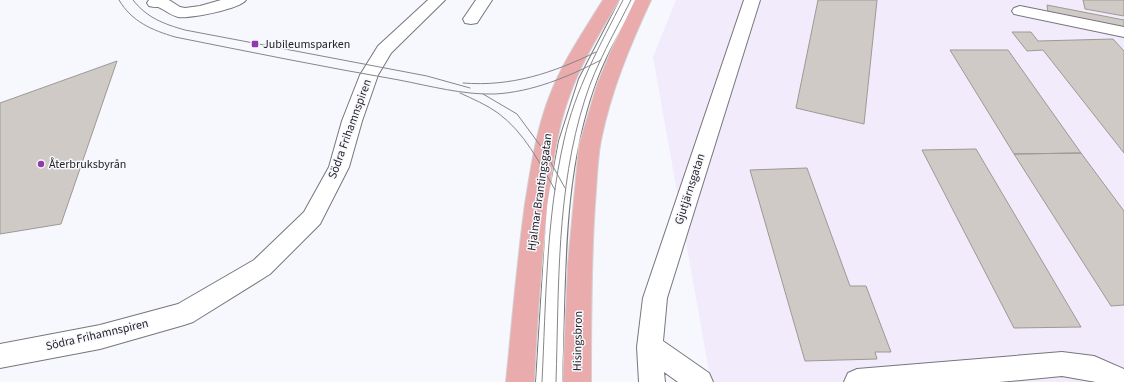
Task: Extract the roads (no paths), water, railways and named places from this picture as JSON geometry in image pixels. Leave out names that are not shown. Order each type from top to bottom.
[{"type":"main road","points":[[575,62],[578,34],[597,0]]},
{"type":"main road","name":"Hjalmar Brantingsgatan","points":[[520,382],[526,302],[540,177],[549,129],[559,98],[575,62],[611,0]]},
{"type":"main road","name":"Hisingsbron","points":[[577,382],[578,300],[590,141],[612,68],[642,0]]},
{"type":"street","points":[[155,3],[160,1],[172,9],[180,12],[191,12],[207,4],[238,0]]},
{"type":"street","name":"Södra Frihamnspiren","points":[[0,356],[25,360],[100,337],[184,314],[262,267],[312,218],[338,168],[352,121],[369,75],[384,50],[437,0]]},
{"type":"street","points":[[471,20],[484,0]]},
{"type":"street","points":[[549,382],[558,205],[569,142],[588,79],[628,0]]},
{"type":"street","name":"Gjutjärnsgatan","points":[[652,382],[650,347],[655,298],[752,0]]},
{"type":"street","points":[[1020,11],[1124,32]]},
{"type":"street","points":[[650,347],[700,382]]},
{"type":"street","points":[[857,382],[1062,364],[1094,368],[1124,382]]},
{"type":"tram line","points":[[119,0],[124,8],[136,20],[151,28],[175,37],[459,92],[483,94]]},
{"type":"tram line","points":[[133,0],[138,6],[156,20],[185,30],[427,76],[470,88]]},
{"type":"tram line","points":[[590,65],[623,0]]},
{"type":"tram line","points":[[601,60],[631,0]]},
{"type":"tram line","points":[[463,83],[498,83],[531,77],[580,60],[596,52]]},
{"type":"tram line","points":[[556,382],[559,275],[564,204],[576,133],[589,86],[601,60]]},
{"type":"tram line","points":[[590,65],[601,60]]},
{"type":"tram line","points":[[483,94],[509,93],[536,87],[563,78],[590,65]]},
{"type":"tram line","points":[[557,174],[569,121],[581,86],[590,65]]},
{"type":"tram line","points":[[460,93],[494,110],[516,129],[531,148],[555,190]]},
{"type":"tram line","points":[[483,94],[517,114],[545,152],[557,174]]},
{"type":"tram line","points":[[542,382],[550,230],[557,174]]},
{"type":"tram line","points":[[557,174],[565,188]]},
{"type":"place","name":"Jubileumsparken","points":[[255,44]]},
{"type":"place","name":"Återbruksbyrån","points":[[41,164]]}]
